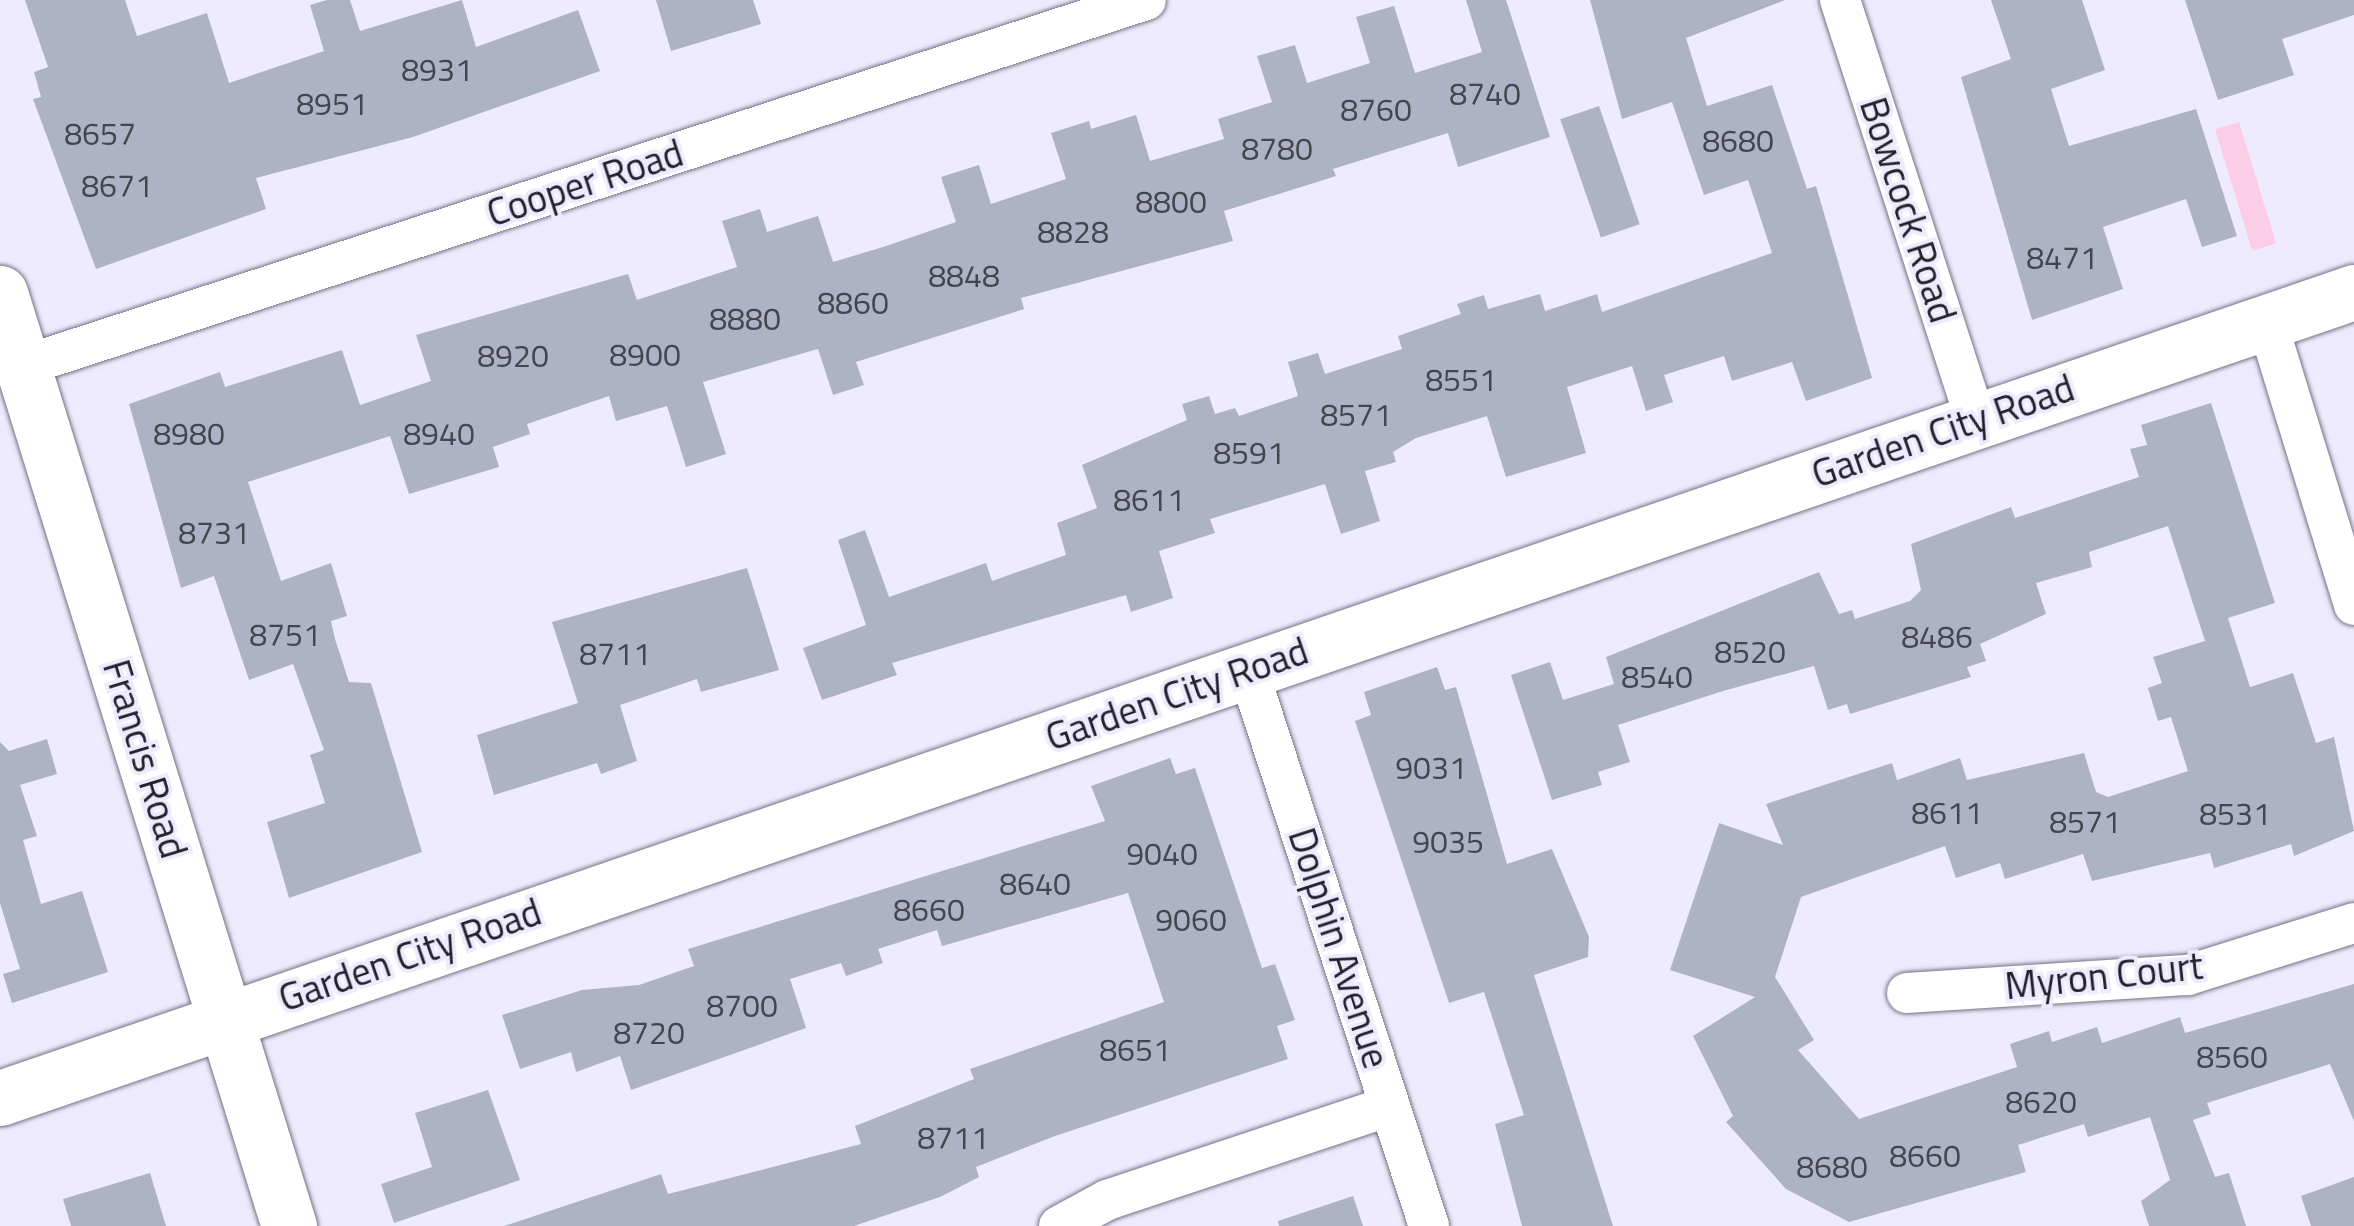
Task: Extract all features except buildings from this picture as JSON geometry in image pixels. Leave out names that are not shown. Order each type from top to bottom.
[{"type":"street","name":"Cooper Road","points":[[23,366],[1146,0]]},
{"type":"street","name":"Bowcock Road","points":[[1840,0],[1975,419]]},
{"type":"street","name":"Garden City Road","points":[[0,1098],[2354,292]]},
{"type":"street","name":"Francis Road","points":[[0,293],[289,1226]]},
{"type":"street","points":[[2268,322],[2354,604]]},
{"type":"street","name":"Dolphin Avenue","points":[[1248,670],[1429,1226]]},
{"type":"street","name":"Myron Court","points":[[1907,993],[2188,975],[2354,922]]},
{"type":"street","points":[[1059,1226],[1107,1200],[1390,1106]]},
{"type":"shaded area","points":[[2239,122],[2276,243],[2252,251],[2215,129]]}]
